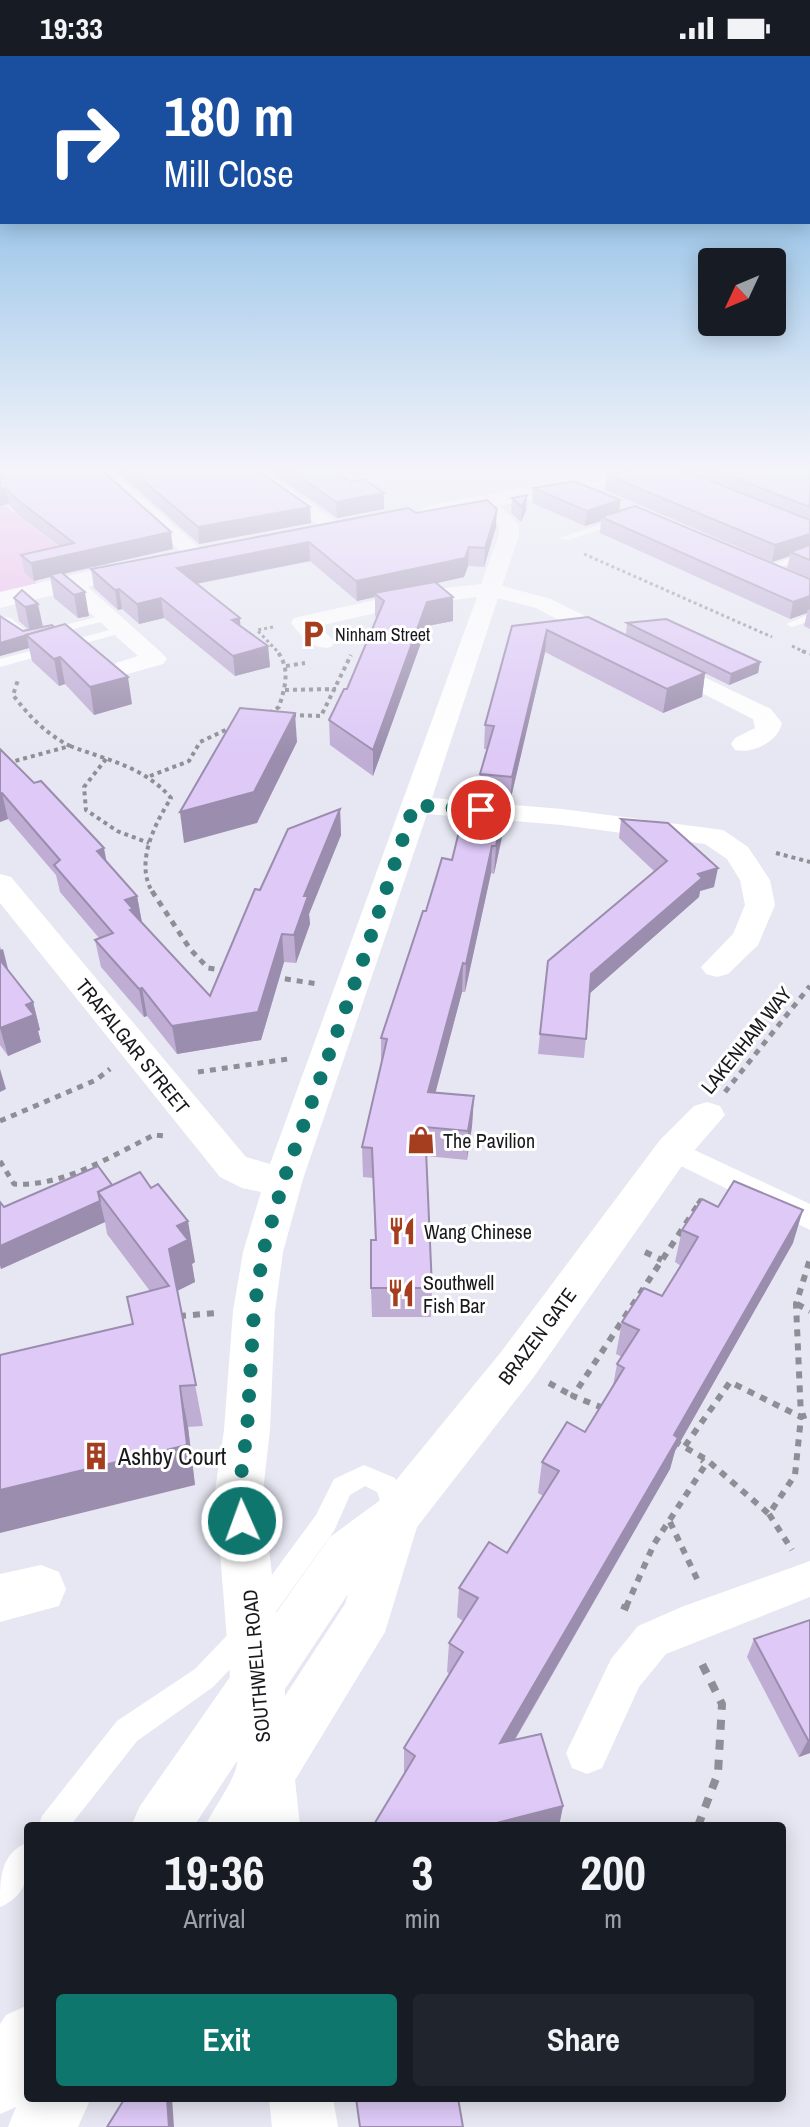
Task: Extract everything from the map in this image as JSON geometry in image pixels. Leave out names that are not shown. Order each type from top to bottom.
[{"type":"street","points":[[0,600],[160,563]]},
{"type":"street","name":"SOUTHWELL ROAD","points":[[271,1822],[239,1491],[247,1430],[254,1311],[263,1252],[284,1179],[353,989],[499,563]]},
{"type":"street","points":[[758,566],[799,584]]},
{"type":"street","points":[[69,582],[115,623],[163,657],[124,668]]},
{"type":"street","points":[[325,653],[302,623],[431,596],[489,591],[521,595],[762,714],[769,723],[767,732],[744,744]]},
{"type":"street","points":[[414,805],[576,819],[713,836],[738,853],[755,880],[760,905],[747,938],[717,967]]},
{"type":"street","name":"TRAFALGAR STREET","points":[[0,883],[233,1167],[256,1178],[284,1179]]},
{"type":"street","name":"BRAZEN GATE","points":[[163,1822],[347,1553],[396,1517],[517,1365],[673,1150],[707,1115]]},
{"type":"street","points":[[673,1150],[810,1218]]},
{"type":"street","name":"BRAZEN GATE","points":[[237,1822],[367,1615],[396,1517]]},
{"type":"street","points":[[587,1753],[625,1673],[652,1640],[810,1579]]},
{"type":"street","points":[[0,2082],[24,2043]]},
{"type":"street","points":[[41,2127],[57,2102]]},
{"type":"street","points":[[302,2102],[305,2127]]},
{"type":"lane","points":[[758,566],[773,563]]},
{"type":"lane","points":[[792,624],[810,617]]},
{"type":"lane","points":[[0,619],[7,620],[27,638],[115,623]]},
{"type":"lane","points":[[0,663],[115,623]]},
{"type":"lane","points":[[55,1822],[127,1731],[204,1678],[243,1637],[325,1523],[342,1487],[364,1475],[387,1485],[396,1517]]},
{"type":"lane","points":[[0,1892],[24,1861]]},
{"type":"path","points":[[604,563],[776,639]]},
{"type":"path","points":[[286,666],[325,653],[352,653],[321,716],[267,714],[279,707],[289,675],[286,666],[284,656],[257,630],[302,623]]},
{"type":"path","points":[[787,644],[810,654]]},
{"type":"path","points":[[19,658],[23,666],[13,695],[50,737],[149,777],[162,786],[171,798],[153,827],[147,883],[166,918],[208,968],[235,972]]},
{"type":"path","points":[[285,690],[336,689]]},
{"type":"path","points":[[149,777],[189,761],[200,742],[243,723]]},
{"type":"path","points":[[0,765],[70,746]]},
{"type":"path","points":[[106,759],[84,787],[86,810],[117,831],[149,843]]},
{"type":"path","points":[[263,976],[353,989]]},
{"type":"path","name":"LAKENHAM WAY","points":[[707,1115],[810,986]]},
{"type":"path","points":[[0,1121],[96,1080],[109,1071],[113,1062],[137,1051]]},
{"type":"path","points":[[163,1083],[187,1074],[289,1059],[326,1062]]},
{"type":"path","points":[[0,1161],[14,1184],[29,1187],[48,1182],[154,1135],[178,1137],[199,1127]]},
{"type":"path","points":[[573,1396],[698,1204]]},
{"type":"path","points":[[648,1254],[662,1260]]},
{"type":"path","points":[[659,1434],[707,1460],[769,1514],[795,1475],[801,1417],[796,1304],[810,1259]]},
{"type":"path","points":[[796,1304],[810,1311]]},
{"type":"path","points":[[172,1316],[254,1311]]},
{"type":"path","points":[[685,1447],[730,1382],[801,1417],[810,1414]]},
{"type":"path","points":[[562,1390],[606,1410]]},
{"type":"path","points":[[624,1610],[654,1544],[706,1464],[685,1447]]},
{"type":"path","points":[[670,1521],[722,1704],[718,1773],[700,1822]]},
{"type":"shaded area","points":[[0,563],[65,563],[25,572],[38,584],[0,593]]},
{"type":"building","points":[[124,563],[204,563],[177,568],[240,618],[232,620],[268,646],[233,656],[161,598],[137,604],[91,569]]},
{"type":"building","points":[[334,563],[443,563],[356,581]]},
{"type":"building","points":[[704,563],[771,563],[810,579],[810,596],[793,602]]},
{"type":"building","points":[[61,572],[85,592],[74,595],[50,575]]},
{"type":"building","points":[[435,582],[453,597],[427,602],[373,750],[329,720],[344,689],[347,689],[384,601],[374,593]]},
{"type":"building","points":[[22,590],[38,604],[25,607],[14,598]]},
{"type":"building","points":[[0,616],[23,631],[54,627],[0,643]]},
{"type":"building","points":[[588,617],[705,673],[667,689],[547,630],[512,777],[480,774],[494,726],[485,725],[512,626]]},
{"type":"building","points":[[666,619],[760,662],[731,674],[627,623]]},
{"type":"building","points":[[65,624],[128,677],[90,687],[60,657],[54,659],[26,635]]},
{"type":"building","points":[[240,708],[295,713],[254,792],[180,812]]},
{"type":"building","points":[[0,749],[34,783],[41,781],[104,848],[97,851],[137,896],[125,900],[133,909],[130,910],[210,996],[255,889],[260,890],[288,829],[340,809],[304,896],[308,896],[294,935],[282,934],[258,1012],[172,1026],[142,988],[139,989],[95,940],[113,933],[54,865],[60,860],[0,794]]},
{"type":"building","points":[[474,794],[507,796],[496,846],[492,846],[466,964],[463,963],[428,1092],[474,1096],[468,1131],[425,1127],[432,1288],[371,1288],[371,1240],[376,1240],[372,1148],[362,1147],[387,1039],[381,1038],[442,858],[452,860],[467,799],[473,799]]},
{"type":"building","points":[[621,819],[668,823],[718,868],[698,874],[702,878],[591,974],[586,1039],[540,1034],[548,961],[667,861]]},
{"type":"building","points":[[0,960],[33,1002],[26,1005],[34,1015],[0,1028]]},
{"type":"building","points":[[98,1166],[112,1185],[98,1192],[100,1201],[0,1246],[0,1202],[4,1207]]},
{"type":"building","points":[[140,1172],[151,1188],[158,1184],[188,1221],[177,1226],[188,1240],[169,1249],[196,1385],[180,1386],[187,1445],[0,1490],[0,1355],[133,1324],[127,1297],[169,1286],[98,1192]]},
{"type":"building","points":[[734,1181],[803,1210],[674,1435],[678,1438],[500,1743],[541,1734],[563,1806],[501,1822],[375,1822],[415,1756],[404,1748],[463,1652],[449,1643],[478,1598],[459,1588],[489,1542],[507,1553],[559,1471],[542,1462],[567,1422],[585,1432],[624,1368],[617,1364],[639,1330],[622,1322],[644,1288],[662,1296],[698,1237],[682,1230],[702,1199],[718,1207]]},
{"type":"building","points":[[810,1620],[810,1740],[808,1740],[754,1639]]},
{"type":"building","points":[[123,2102],[167,2102],[169,2127],[107,2127]]},
{"type":"building","points":[[357,2102],[459,2102],[463,2127],[360,2127]]},
{"type":"place","name":"Ninham Street","points":[[313,634]]},
{"type":"place","name":"The Pavilion","points":[[421,1140]]},
{"type":"place","name":"Wang Chinese","points":[[402,1231]]},
{"type":"place","name":"Southwell Fish Bar","points":[[401,1293]]},
{"type":"place","name":"Ashby Court","points":[[96,1456]]},
{"type":"route","points":[[242,1521],[239,1491],[247,1430],[254,1311],[263,1252],[284,1179],[362,963],[414,805],[481,810]]}]
